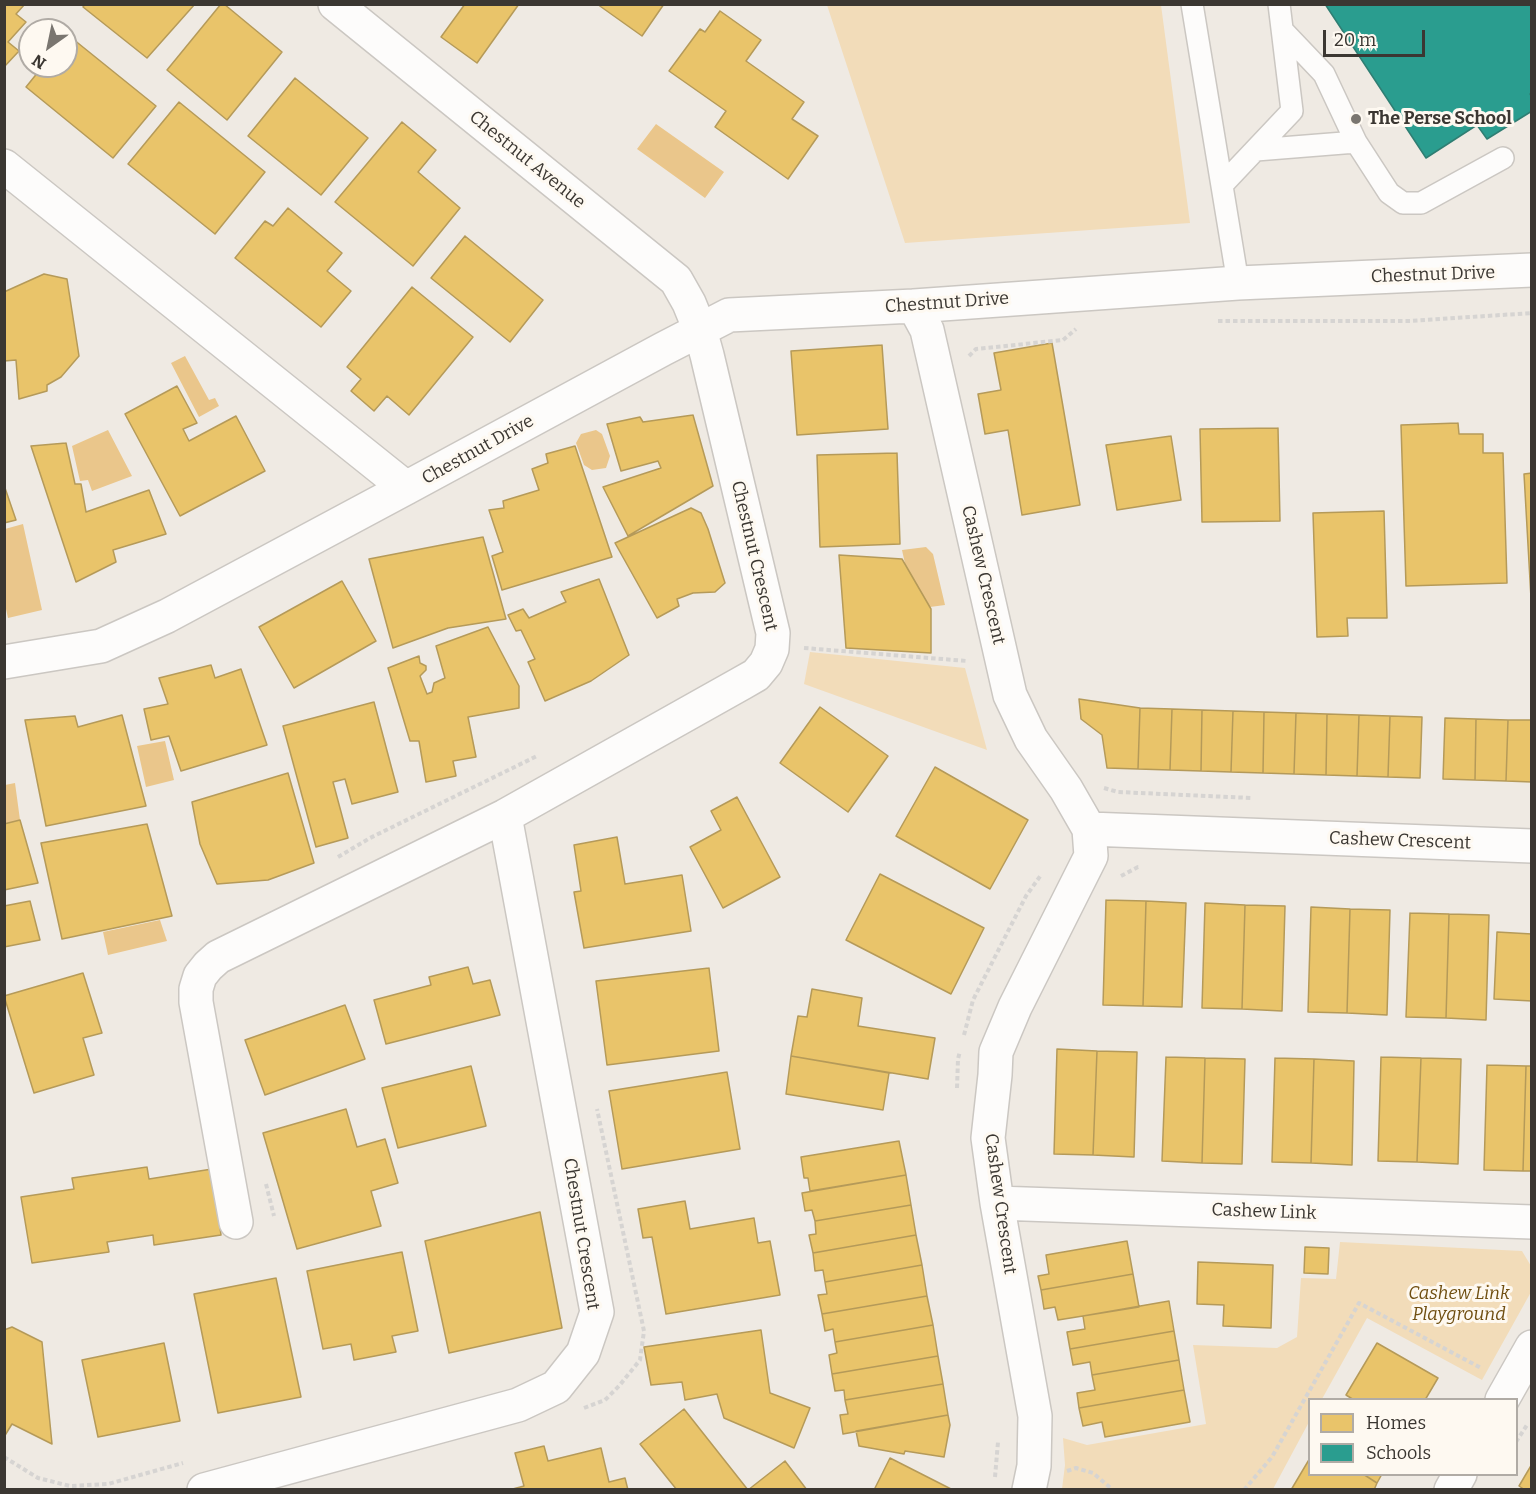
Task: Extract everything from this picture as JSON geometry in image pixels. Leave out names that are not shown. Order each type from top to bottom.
[{"type":"street","name":"Chestnut Avenue","points":[[335,4],[676,280],[700,330]]},
{"type":"street","name":"Chestnut Drive","points":[[4,166],[406,488]]},
{"type":"street","name":"Chestnut Drive","points":[[4,662],[101,646],[167,616],[729,315],[914,306],[1238,283],[1532,270]]},
{"type":"street","name":"Cashew Crescent","points":[[914,306],[927,330],[1010,695],[1030,739],[1066,789],[1089,830],[1091,856],[1015,1007],[996,1052],[988,1138],[997,1203],[1035,1416],[1034,1466],[1029,1490]]},
{"type":"street","name":"Chestnut Crescent","points":[[236,1222],[196,1002],[196,989],[208,966],[218,957],[505,816],[756,675],[766,663],[772,649],[773,633],[700,330]]},
{"type":"street","name":"Chestnut Crescent","points":[[196,1476],[518,1405],[556,1387],[583,1353],[597,1311],[505,816]]},
{"type":"street","name":"Cashew Crescent","points":[[1089,830],[1532,846]]},
{"type":"street","name":"Cashew Link","points":[[997,1203],[1532,1222]]},
{"type":"street","points":[[1503,1398],[1532,1347]]},
{"type":"street","points":[[1451,1490],[1459,1476]]},
{"type":"lane","points":[[1192,4],[1238,283]]},
{"type":"lane","points":[[1223,184],[1292,111],[1279,4]]},
{"type":"lane","points":[[1284,32],[1324,74],[1356,142],[1389,193],[1403,203],[1421,203],[1503,158]]},
{"type":"lane","points":[[1256,150],[1356,142]]},
{"type":"path","points":[[1211,321],[1410,321],[1532,312]]},
{"type":"path","points":[[966,359],[976,349],[1063,340],[1079,327]]},
{"type":"path","points":[[798,647],[978,662]]},
{"type":"path","points":[[329,863],[370,838],[537,756]]},
{"type":"path","points":[[1100,786],[1118,792],[1253,798]]},
{"type":"path","points":[[963,1039],[973,1000],[1026,896],[1044,871]]},
{"type":"path","points":[[957,1093],[960,1049]]},
{"type":"path","points":[[583,1408],[605,1400],[640,1360],[644,1331],[596,1105]]},
{"type":"path","points":[[266,1182],[274,1216]]},
{"type":"path","points":[[1244,1490],[1272,1457],[1359,1303],[1484,1369]]},
{"type":"path","points":[[1518,1439],[1532,1418]]},
{"type":"path","points":[[994,1479],[998,1437]]},
{"type":"path","points":[[4,1457],[38,1478],[70,1486],[196,1476]]},
{"type":"path","points":[[1059,1473],[1076,1468],[1093,1473],[1113,1490]]},
{"type":"green space","points":[[827,5],[1161,5],[1190,223],[905,243]]},
{"type":"green space","points":[[810,652],[965,668],[987,750],[804,684]]},
{"type":"green space","name":"Cashew Link Playground","points":[[1340,1242],[1522,1251],[1531,1266],[1531,1292],[1482,1380],[1367,1318],[1323,1398],[1308,1398],[1308,1424],[1273,1489],[1062,1489],[1065,1465],[1063,1438],[1087,1445],[1206,1424],[1193,1345],[1277,1348],[1297,1337],[1301,1278],[1336,1279]]},
{"type":"shaded area","points":[[656,124],[724,172],[705,198],[637,149]]},
{"type":"shaded area","points":[[185,356],[209,400],[215,398],[219,406],[199,417],[171,363]]},
{"type":"shaded area","points":[[108,430],[132,476],[92,491],[88,480],[80,481],[72,446]]},
{"type":"shaded area","points":[[596,430],[602,434],[610,456],[606,468],[592,470],[584,465],[576,443],[581,434]]},
{"type":"shaded area","points":[[23,524],[42,610],[8,618],[4,600],[5,529]]},
{"type":"shaded area","points":[[926,547],[933,554],[945,605],[915,609],[902,550]]},
{"type":"shaded area","points":[[165,741],[174,780],[146,787],[137,746]]},
{"type":"shaded area","points":[[15,783],[20,820],[5,824],[5,785]]},
{"type":"shaded area","points":[[160,920],[167,941],[108,955],[103,932]]},
{"type":"building: Homes","points":[[4,4],[25,4],[16,14],[21,18],[18,18],[18,31],[8,42],[18,52],[4,67]]},
{"type":"building: Homes","points":[[85,4],[195,4],[147,58],[83,7]]},
{"type":"building: Homes","points":[[221,4],[224,4],[282,52],[227,120],[167,70]]},
{"type":"building: Homes","points":[[465,4],[519,4],[477,63],[441,37]]},
{"type":"building: Homes","points":[[597,4],[664,4],[642,36]]},
{"type":"building: Homes","points":[[720,11],[761,40],[746,61],[804,102],[792,119],[818,136],[788,179],[715,127],[726,111],[669,71],[700,29],[705,32]]},
{"type":"building: Homes","points":[[78,43],[156,106],[113,158],[26,87],[33,78],[78,78]]},
{"type":"building: Homes","points":[[295,78],[368,138],[321,195],[248,136]]},
{"type":"building: Homes","points":[[179,102],[265,172],[215,234],[128,164]]},
{"type":"building: Homes","points":[[402,122],[436,150],[418,172],[460,208],[413,266],[335,202]]},
{"type":"building: Homes","points":[[288,208],[342,253],[327,271],[351,291],[321,327],[235,258],[265,221],[273,226]]},
{"type":"building: Homes","points":[[465,236],[543,300],[510,342],[431,278]]},
{"type":"building: Homes","points":[[44,274],[67,279],[79,356],[61,377],[47,385],[47,391],[19,399],[16,360],[4,361],[4,292]]},
{"type":"building: Homes","points":[[412,287],[473,337],[409,415],[387,396],[374,411],[351,391],[361,379],[347,367]]},
{"type":"building: Homes","points":[[1052,343],[1080,505],[1022,515],[1008,430],[985,434],[978,394],[1001,390],[994,353]]},
{"type":"building: Homes","points":[[882,345],[888,429],[797,435],[791,351]]},
{"type":"building: Homes","points":[[177,386],[197,423],[183,429],[189,441],[236,416],[265,471],[180,516],[125,414]]},
{"type":"building: Homes","points":[[693,415],[713,486],[628,536],[603,487],[661,468],[658,461],[621,471],[607,424],[640,417],[643,422]]},
{"type":"building: Homes","points":[[1458,423],[1459,434],[1483,434],[1483,453],[1503,453],[1507,583],[1406,586],[1401,425]]},
{"type":"building: Homes","points":[[1278,428],[1280,521],[1202,522],[1200,429]]},
{"type":"building: Homes","points":[[1171,436],[1181,500],[1117,510],[1106,445]]},
{"type":"building: Homes","points":[[66,443],[75,484],[81,484],[86,512],[149,490],[166,534],[113,550],[116,562],[76,582],[31,446]]},
{"type":"building: Homes","points":[[575,446],[612,557],[502,590],[492,556],[503,552],[489,510],[504,508],[503,501],[539,490],[532,469],[548,463],[546,454]]},
{"type":"building: Homes","points":[[897,453],[900,544],[820,547],[817,455]]},
{"type":"building: Homes","points":[[1532,473],[1532,616],[1524,474]]},
{"type":"building: Homes","points":[[4,485],[16,520],[4,523]]},
{"type":"building: Homes","points":[[691,508],[701,513],[725,583],[715,592],[693,593],[677,599],[679,606],[657,618],[615,543]]},
{"type":"building: Homes","points":[[1384,511],[1387,618],[1347,618],[1348,636],[1317,637],[1313,513]]},
{"type":"building: Homes","points":[[483,537],[506,619],[448,628],[393,648],[369,559]]},
{"type":"building: Homes","points":[[839,555],[902,559],[931,609],[931,653],[846,648]]},
{"type":"building: Homes","points":[[599,579],[629,655],[591,681],[545,701],[528,662],[535,659],[521,630],[516,631],[508,615],[523,609],[529,618],[566,602],[561,592]]},
{"type":"building: Homes","points":[[342,581],[376,641],[294,688],[259,627]]},
{"type":"building: Homes","points":[[488,627],[519,686],[519,708],[468,717],[476,757],[453,761],[456,776],[426,782],[419,741],[410,741],[388,668],[419,656],[420,663],[426,666],[426,670],[420,676],[427,694],[432,692],[434,683],[445,678],[436,646]]},
{"type":"building: Homes","points":[[211,665],[215,678],[241,669],[267,745],[181,771],[169,736],[151,740],[144,709],[168,704],[159,678]]},
{"type":"building: Homes","points":[[1079,699],[1140,708],[1138,769],[1107,768],[1102,735],[1081,719]]},
{"type":"building: Homes","points":[[374,702],[398,792],[352,804],[345,779],[333,782],[348,838],[316,847],[283,726]]},
{"type":"building: Homes","points":[[820,707],[888,756],[848,812],[780,763]]},
{"type":"building: Homes","points":[[1140,708],[1172,709],[1170,770],[1138,769]]},
{"type":"building: Homes","points":[[1172,709],[1202,710],[1201,771],[1170,770]]},
{"type":"building: Homes","points":[[1202,710],[1233,711],[1231,772],[1201,771]]},
{"type":"building: Homes","points":[[1233,711],[1264,712],[1263,773],[1231,772]]},
{"type":"building: Homes","points":[[1264,712],[1296,713],[1294,774],[1263,773]]},
{"type":"building: Homes","points":[[1296,713],[1327,714],[1326,775],[1294,774]]},
{"type":"building: Homes","points":[[1327,714],[1359,715],[1357,776],[1326,775]]},
{"type":"building: Homes","points":[[122,715],[146,806],[46,826],[25,720],[75,716],[78,727]]},
{"type":"building: Homes","points":[[1359,715],[1390,716],[1388,777],[1357,776]]},
{"type":"building: Homes","points":[[1390,716],[1422,717],[1420,778],[1388,777]]},
{"type":"building: Homes","points":[[1445,718],[1476,719],[1475,780],[1443,779]]},
{"type":"building: Homes","points":[[1476,719],[1508,720],[1506,781],[1475,780]]},
{"type":"building: Homes","points":[[1508,720],[1532,720],[1532,782],[1506,781]]},
{"type":"building: Homes","points":[[935,767],[1028,820],[990,889],[896,836]]},
{"type":"building: Homes","points":[[288,773],[314,863],[268,880],[217,884],[200,844],[192,802]]},
{"type":"building: Homes","points":[[737,797],[780,877],[723,908],[690,847],[721,830],[711,811]]},
{"type":"building: Homes","points":[[20,820],[38,883],[4,890],[4,824]]},
{"type":"building: Homes","points":[[147,824],[172,916],[62,939],[41,843]]},
{"type":"building: Homes","points":[[617,837],[625,884],[682,875],[691,931],[584,948],[574,892],[581,891],[574,845]]},
{"type":"building: Homes","points":[[880,874],[984,928],[951,994],[846,940]]},
{"type":"building: Homes","points":[[1106,900],[1146,901],[1143,1006],[1103,1005]]},
{"type":"building: Homes","points":[[30,901],[40,940],[4,947],[4,906]]},
{"type":"building: Homes","points":[[1146,901],[1186,903],[1182,1007],[1143,1006]]},
{"type":"building: Homes","points":[[1205,903],[1245,905],[1242,1009],[1202,1008]]},
{"type":"building: Homes","points":[[1245,905],[1285,906],[1282,1011],[1242,1009]]},
{"type":"building: Homes","points":[[1311,907],[1350,909],[1347,1013],[1308,1012]]},
{"type":"building: Homes","points":[[1350,909],[1390,910],[1387,1015],[1347,1013]]},
{"type":"building: Homes","points":[[1410,913],[1449,914],[1446,1018],[1406,1017]]},
{"type":"building: Homes","points":[[1449,914],[1489,915],[1486,1020],[1446,1018]]},
{"type":"building: Homes","points":[[1497,932],[1532,934],[1532,1001],[1494,999]]},
{"type":"building: Homes","points":[[468,967],[473,984],[490,980],[500,1015],[386,1044],[374,1000],[431,985],[429,977]]},
{"type":"building: Homes","points":[[709,968],[719,1051],[607,1065],[596,981]]},
{"type":"building: Homes","points":[[83,973],[102,1033],[83,1038],[94,1075],[34,1093],[4,996]]},
{"type":"building: Homes","points":[[812,989],[862,998],[858,1026],[935,1038],[928,1079],[791,1056],[798,1016],[807,1017]]},
{"type":"building: Homes","points":[[345,1005],[365,1059],[265,1095],[245,1040]]},
{"type":"building: Homes","points":[[1057,1049],[1097,1051],[1093,1155],[1054,1154]]},
{"type":"building: Homes","points":[[1097,1051],[1137,1052],[1134,1157],[1093,1155]]},
{"type":"building: Homes","points":[[791,1056],[889,1073],[883,1110],[786,1094]]},
{"type":"building: Homes","points":[[1166,1057],[1205,1058],[1202,1163],[1162,1161]]},
{"type":"building: Homes","points":[[1381,1057],[1421,1058],[1417,1162],[1378,1161]]},
{"type":"building: Homes","points":[[1205,1058],[1245,1059],[1242,1164],[1202,1163]]},
{"type":"building: Homes","points":[[1275,1058],[1314,1059],[1311,1163],[1272,1162]]},
{"type":"building: Homes","points":[[1421,1058],[1461,1059],[1458,1164],[1417,1162]]},
{"type":"building: Homes","points":[[1314,1059],[1354,1061],[1352,1165],[1311,1163]]},
{"type":"building: Homes","points":[[1487,1065],[1526,1066],[1523,1171],[1484,1170]]},
{"type":"building: Homes","points":[[471,1066],[486,1126],[398,1148],[382,1088]]},
{"type":"building: Homes","points":[[1526,1066],[1532,1066],[1532,1171],[1523,1171]]},
{"type":"building: Homes","points":[[727,1072],[740,1149],[622,1169],[609,1091]]},
{"type":"building: Homes","points":[[346,1109],[357,1147],[385,1139],[398,1183],[371,1191],[381,1226],[297,1249],[263,1133]]},
{"type":"building: Homes","points":[[899,1141],[906,1175],[810,1191],[808,1178],[804,1178],[801,1157]]},
{"type":"building: Homes","points":[[147,1167],[149,1179],[212,1169],[221,1235],[154,1245],[153,1235],[107,1242],[109,1252],[32,1263],[21,1197],[74,1189],[72,1178]]},
{"type":"building: Homes","points":[[906,1175],[911,1205],[815,1221],[812,1210],[805,1211],[802,1193]]},
{"type":"building: Homes","points":[[685,1201],[690,1229],[754,1218],[758,1243],[770,1241],[780,1295],[666,1314],[652,1237],[643,1238],[638,1209]]},
{"type":"building: Homes","points":[[911,1205],[916,1235],[813,1253],[809,1235],[816,1234],[815,1221]]},
{"type":"building: Homes","points":[[540,1212],[562,1328],[449,1353],[425,1241]]},
{"type":"building: Homes","points":[[916,1235],[922,1265],[825,1282],[823,1270],[815,1271],[813,1253]]},
{"type":"building: Homes","points":[[1127,1241],[1133,1274],[1041,1290],[1038,1276],[1049,1274],[1046,1255]]},
{"type":"building: Homes","points":[[1305,1247],[1329,1248],[1328,1274],[1304,1273]]},
{"type":"building: Homes","points":[[402,1252],[418,1331],[392,1336],[396,1352],[354,1360],[351,1344],[323,1349],[307,1271]]},
{"type":"building: Homes","points":[[1198,1262],[1273,1265],[1271,1328],[1223,1326],[1224,1305],[1197,1304]]},
{"type":"building: Homes","points":[[922,1265],[927,1296],[822,1314],[818,1295],[827,1294],[825,1282]]},
{"type":"building: Homes","points":[[1133,1274],[1139,1307],[1058,1320],[1055,1307],[1044,1309],[1041,1290]]},
{"type":"building: Homes","points":[[276,1278],[301,1397],[218,1413],[194,1294]]},
{"type":"building: Homes","points":[[927,1296],[933,1325],[835,1342],[833,1329],[825,1331],[822,1314]]},
{"type":"building: Homes","points":[[1169,1301],[1174,1331],[1070,1349],[1067,1332],[1085,1329],[1083,1316]]},
{"type":"building: Homes","points":[[933,1325],[938,1356],[832,1374],[829,1355],[837,1353],[835,1342]]},
{"type":"building: Homes","points":[[12,1327],[42,1342],[52,1444],[12,1424],[4,1437],[4,1330]]},
{"type":"building: Homes","points":[[761,1330],[770,1393],[810,1408],[794,1448],[724,1418],[717,1394],[685,1400],[682,1382],[651,1385],[644,1347]]},
{"type":"building: Homes","points":[[1174,1331],[1179,1360],[1092,1375],[1090,1362],[1073,1365],[1070,1349]]},
{"type":"building: Homes","points":[[164,1343],[180,1421],[98,1437],[82,1360]]},
{"type":"building: Homes","points":[[1377,1343],[1438,1378],[1426,1398],[1351,1398],[1346,1395]]},
{"type":"building: Homes","points":[[938,1356],[943,1384],[845,1400],[844,1390],[835,1391],[832,1374]]},
{"type":"building: Homes","points":[[1179,1360],[1184,1390],[1079,1408],[1077,1393],[1095,1390],[1092,1375]]},
{"type":"building: Homes","points":[[943,1384],[948,1415],[843,1434],[840,1415],[848,1414],[845,1400]]},
{"type":"building: Homes","points":[[1184,1390],[1190,1422],[1105,1437],[1102,1422],[1083,1426],[1079,1408]]},
{"type":"building: Homes","points":[[684,1409],[748,1490],[677,1490],[640,1444]]},
{"type":"building: Homes","points":[[948,1415],[950,1425],[944,1457],[905,1451],[904,1454],[859,1446],[856,1431]]},
{"type":"building: Homes","points":[[544,1446],[548,1461],[601,1448],[609,1482],[625,1478],[628,1490],[509,1490],[524,1486],[515,1453]]},
{"type":"building: Homes","points":[[890,1458],[953,1490],[874,1490]]},
{"type":"building: Homes","points":[[785,1461],[807,1490],[748,1490]]},
{"type":"building: Homes","points":[[1308,1461],[1308,1476],[1366,1476],[1377,1483],[1374,1490],[1291,1490]]},
{"type":"building: Homes","points":[[1532,1464],[1532,1490],[1525,1490],[1519,1486]]},
{"type":"building: Homes","points":[[1366,1476],[1381,1476],[1377,1483]]},
{"type":"building: Schools","points":[[1325,4],[1532,4],[1532,93],[1530,94],[1532,111],[1487,139],[1477,125],[1426,158]]},
{"type":"place","name":"The Perse School","points":[[1356,119]]}]
